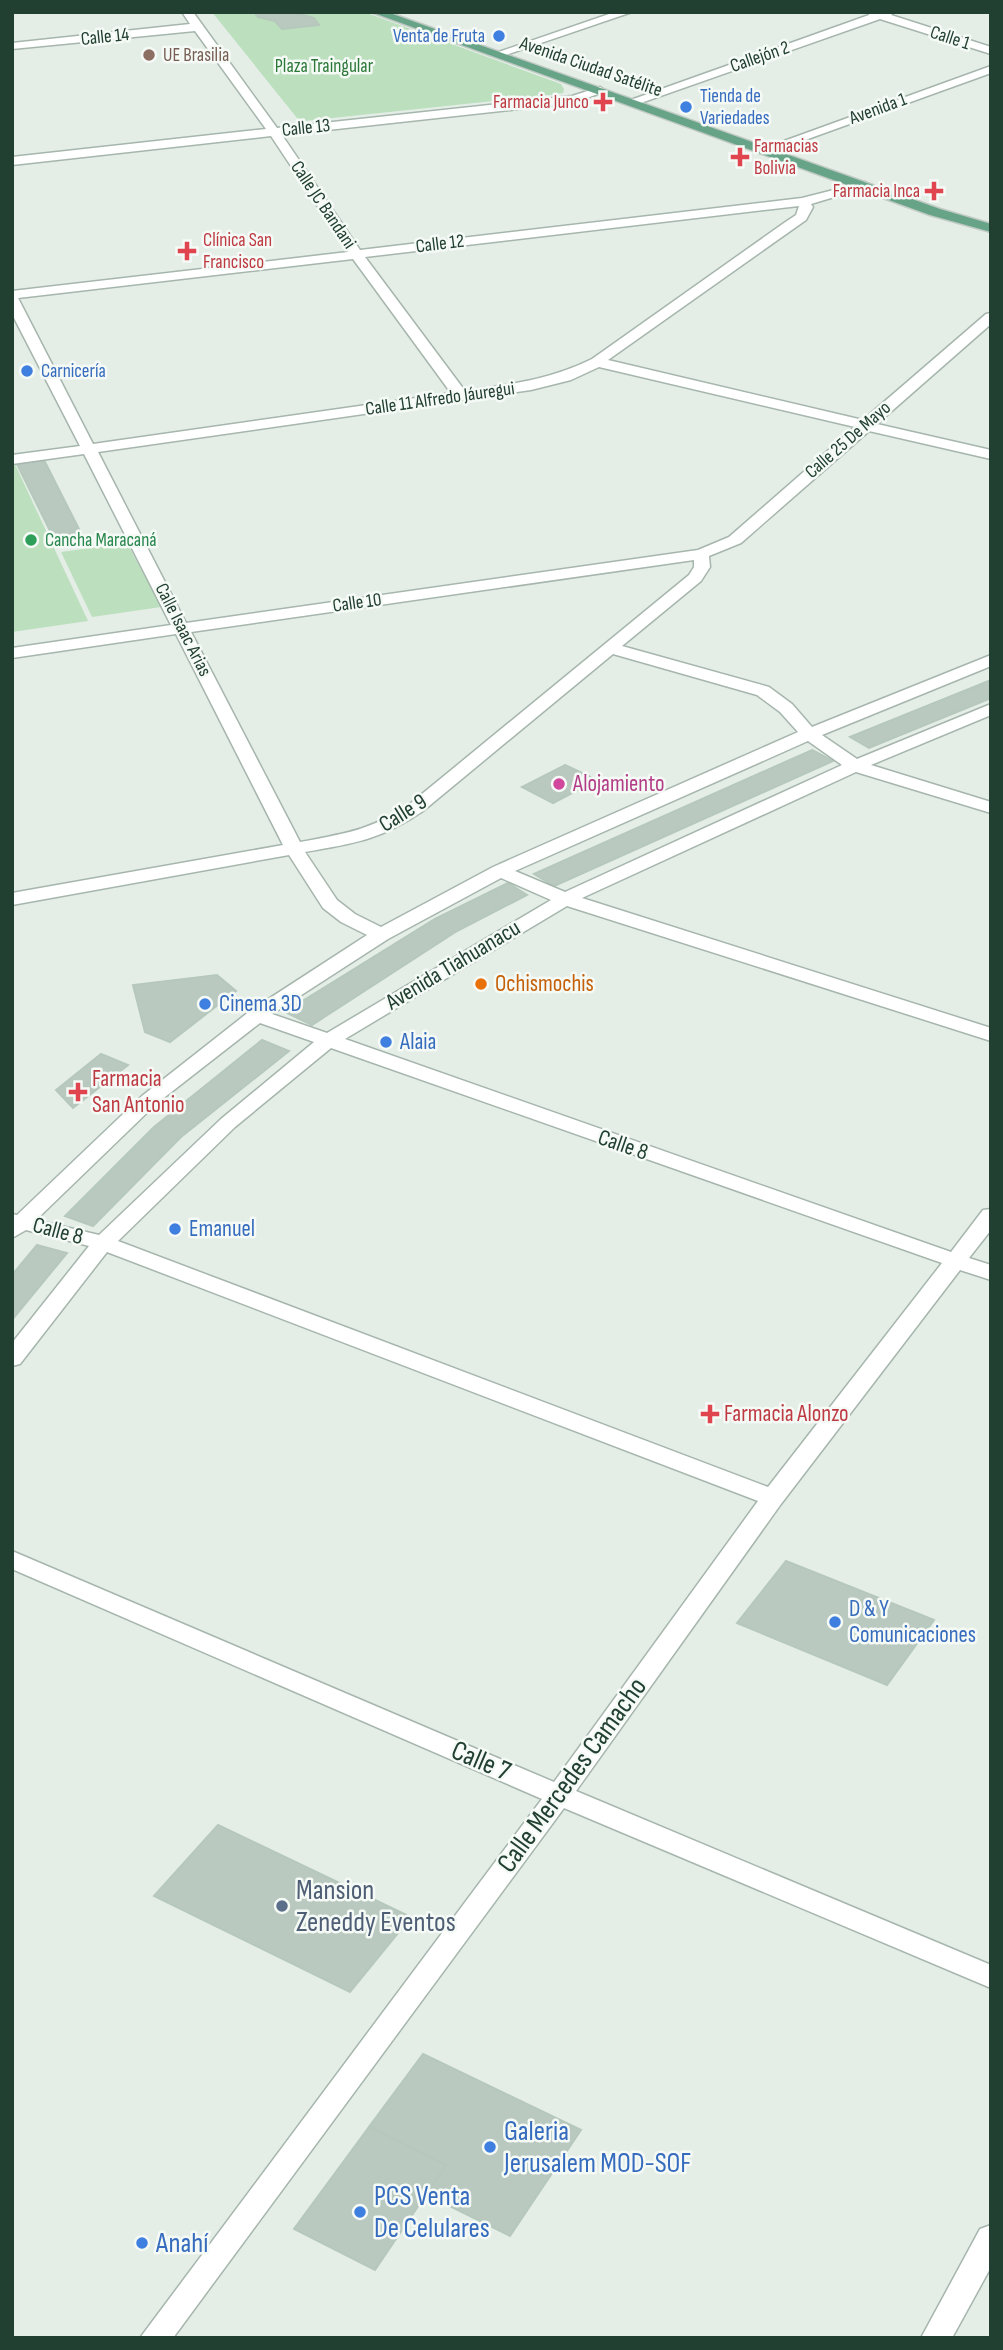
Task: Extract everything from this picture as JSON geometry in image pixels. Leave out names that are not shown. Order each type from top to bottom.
[{"type":"main road","name":"Avenida Ciudad Satélite","points":[[376,12],[935,212],[991,228]]},
{"type":"street","name":"Calle JC Bandani","points":[[187,12],[274,132],[356,254],[461,396]]},
{"type":"street","points":[[496,55],[626,12]]},
{"type":"street","name":"Calle 1","points":[[880,13],[991,51]]},
{"type":"street","name":"Callejón 2","points":[[631,102],[880,13]]},
{"type":"street","name":"Calle 14","points":[[12,47],[197,27]]},
{"type":"street","name":"Avenida 1","points":[[765,150],[991,69]]},
{"type":"street","name":"Calle 13","points":[[12,161],[573,99],[600,91]]},
{"type":"street","name":"Calle 12","points":[[12,298],[356,254],[802,202],[865,186]]},
{"type":"street","name":"Calle 11 Alfredo Jáuregui","points":[[12,460],[531,386],[566,377],[597,362],[800,217],[807,207],[802,202]]},
{"type":"street","name":"Calle Isaac Arias","points":[[12,298],[295,850],[330,904],[348,918],[382,935]]},
{"type":"street","name":"Calle 25 De Mayo","points":[[701,554],[735,540],[991,317]]},
{"type":"street","points":[[597,362],[991,455]]},
{"type":"street","name":"Calle 10","points":[[12,653],[701,554]]},
{"type":"street","name":"Calle 9","points":[[12,899],[295,850],[363,836],[388,826],[418,807],[695,578],[702,567],[701,554]]},
{"type":"street","points":[[610,648],[763,691],[786,708],[809,734],[855,766],[991,808]]},
{"type":"street","points":[[15,1224],[149,1100],[257,1015],[382,935],[500,871],[809,734],[991,660]]},
{"type":"street","name":"Avenida Tiahuanacu","points":[[12,1359],[103,1243],[228,1123],[326,1042],[565,899],[855,766],[991,709]]},
{"type":"street","points":[[500,871],[565,899],[991,1035]]},
{"type":"street","name":"Calle 8","points":[[257,1015],[326,1042],[991,1273]]},
{"type":"street","name":"Calle Mercedes Camacho","points":[[155,2338],[559,1795],[773,1498],[991,1215]]},
{"type":"street","name":"Calle 8","points":[[15,1224],[103,1243],[773,1498]]},
{"type":"street","name":"Calle 7","points":[[12,1559],[559,1795],[991,1977]]},
{"type":"street","points":[[936,2338],[991,2238]]},
{"type":"green space","name":"Plaza Traingular","points":[[212,12],[364,12],[561,84],[564,89],[563,93],[550,95],[304,121],[297,118]]},
{"type":"green space","name":"Cancha Maracaná","points":[[13,460],[88,621],[12,632]]},
{"type":"green space","points":[[127,543],[161,607],[92,617],[61,552]]},
{"type":"building","points":[[254,12],[294,12],[314,18],[319,25],[282,29],[275,21],[258,17]]},
{"type":"building","points":[[43,458],[85,541],[57,545],[16,462]]},
{"type":"building","points":[[991,680],[991,698],[869,748],[850,737]]},
{"type":"building","points":[[812,750],[833,761],[554,886],[534,874]]},
{"type":"building","name":"Alojamiento","points":[[565,765],[597,780],[553,803],[522,787]]},
{"type":"building","points":[[508,883],[527,895],[457,931],[312,1025],[285,1012],[435,919]]},
{"type":"building","points":[[217,975],[236,991],[170,1042],[145,1032],[133,985]]},
{"type":"building","points":[[262,1040],[289,1051],[181,1137],[93,1226],[65,1216],[154,1127]]},
{"type":"building","points":[[101,1054],[128,1065],[73,1108],[56,1090]]},
{"type":"building","points":[[37,1245],[67,1253],[12,1320],[12,1275]]},
{"type":"building","name":"D & Y Comunicaciones","points":[[786,1561],[934,1620],[887,1685],[737,1623]]},
{"type":"building","name":"Mansion Zeneddy Eventos","points":[[218,1825],[411,1917],[350,1992],[154,1896]]},
{"type":"building","name":"Galeria Jerusalem MOD-SOF","points":[[423,2054],[581,2130],[510,2236],[425,2194],[446,2165],[369,2127]]},
{"type":"building","name":"PCS Venta De Celulares","points":[[369,2127],[446,2165],[375,2270],[294,2229]]},
{"type":"place","name":"Venta de Fruta","points":[[499,36]]},
{"type":"place","name":"UE Brasilia","points":[[149,55]]},
{"type":"place","name":"Farmacia Junco","points":[[603,102]]},
{"type":"place","name":"Tienda de Variedades","points":[[686,107]]},
{"type":"place","name":"Farmacias Bolivia","points":[[740,157]]},
{"type":"place","name":"Farmacia Inca","points":[[934,191]]},
{"type":"place","name":"Clínica San Francisco","points":[[187,251]]},
{"type":"place","name":"Carnicería","points":[[27,371]]},
{"type":"place","name":"Cancha Maracaná","points":[[31,540]]},
{"type":"place","name":"Alojamiento","points":[[559,784]]},
{"type":"place","name":"Ochismochis","points":[[481,984]]},
{"type":"place","name":"Cinema 3D","points":[[205,1004]]},
{"type":"place","name":"Alaia","points":[[386,1042]]},
{"type":"place","name":"Farmacia San Antonio","points":[[78,1092]]},
{"type":"place","name":"Emanuel","points":[[175,1229]]},
{"type":"place","name":"Farmacia Alonzo","points":[[710,1414]]},
{"type":"place","name":"D & Y Comunicaciones","points":[[835,1622]]},
{"type":"place","name":"Mansion Zeneddy Eventos","points":[[282,1906]]},
{"type":"place","name":"Galeria Jerusalem MOD-SOF","points":[[490,2147]]},
{"type":"place","name":"PCS Venta De Celulares","points":[[360,2212]]},
{"type":"place","name":"Anahí","points":[[142,2243]]}]
